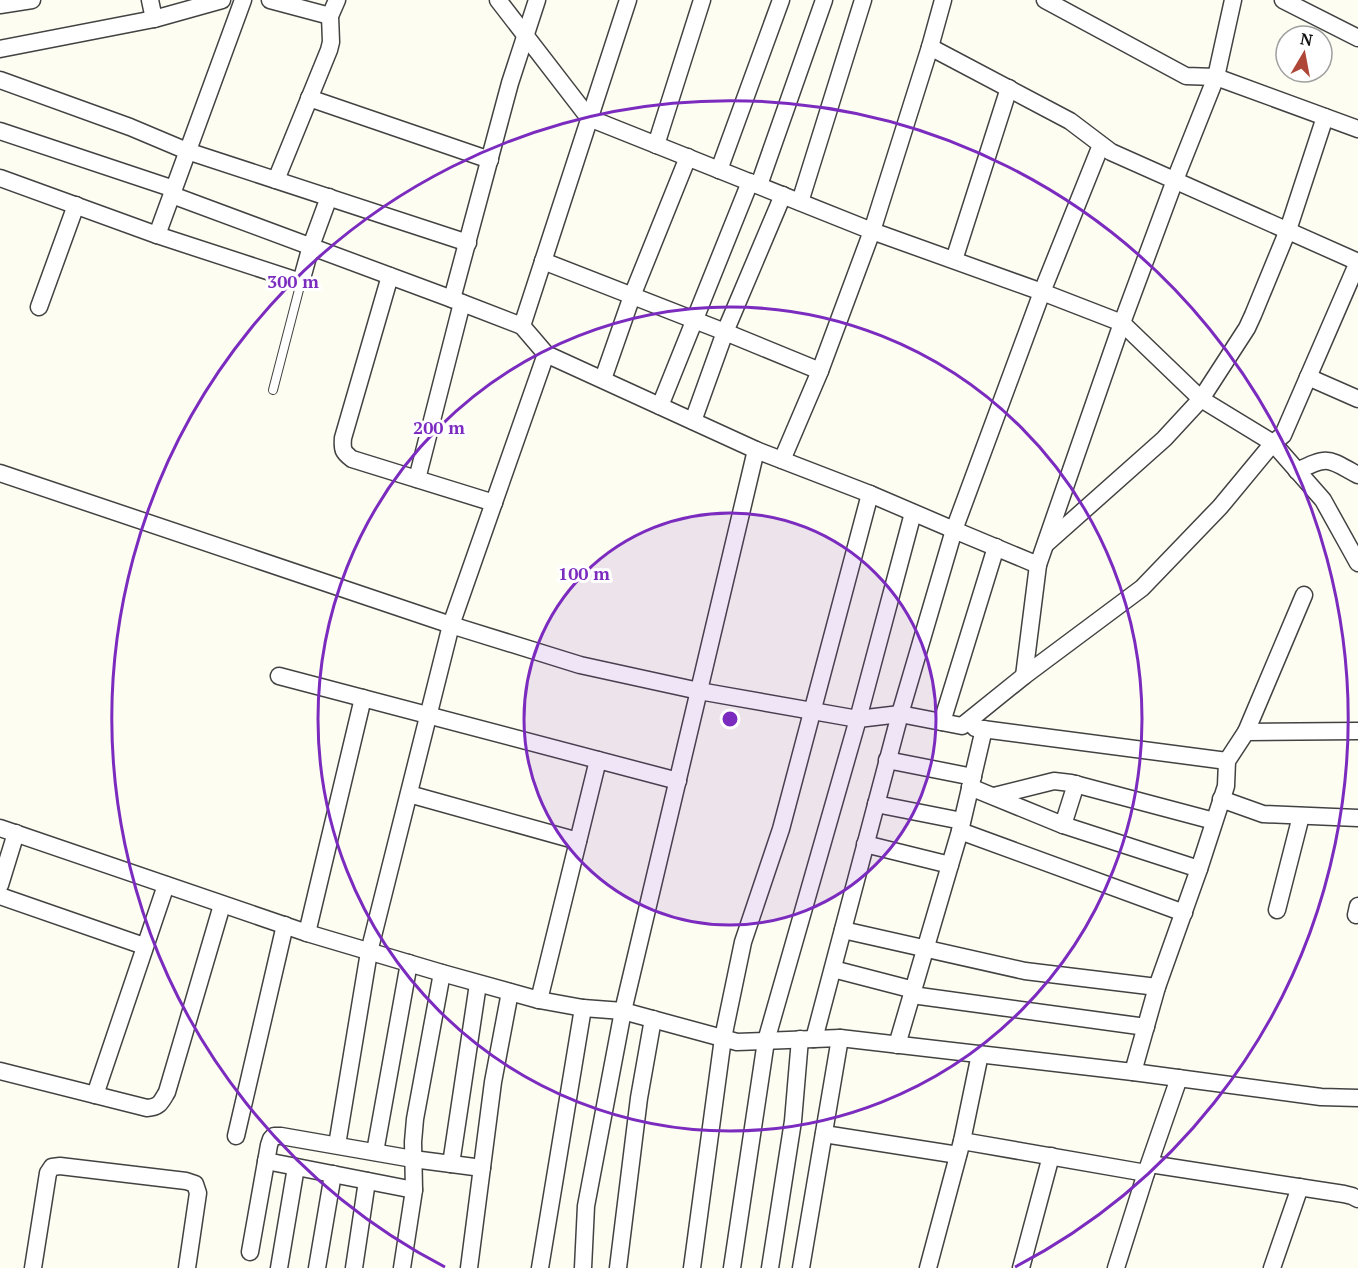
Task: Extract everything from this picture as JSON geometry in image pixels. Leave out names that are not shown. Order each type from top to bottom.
[{"type":"street","points":[[0,5],[32,0]]},
{"type":"street","points":[[150,0],[154,19]]},
{"type":"street","points":[[0,49],[154,19],[222,0]]},
{"type":"street","points":[[157,235],[243,0]]},
{"type":"street","points":[[270,0],[296,3],[330,16]]},
{"type":"street","points":[[276,180],[331,42],[330,16],[337,0]]},
{"type":"street","points":[[498,0],[589,118],[872,231],[1122,323],[1201,399],[1273,443],[1323,500],[1358,563]]},
{"type":"street","points":[[417,479],[468,243],[510,83],[537,0]]},
{"type":"street","points":[[522,326],[628,0]]},
{"type":"street","points":[[656,145],[702,0]]},
{"type":"street","points":[[719,170],[781,0]]},
{"type":"street","points":[[660,406],[754,184],[824,0]]},
{"type":"street","points":[[800,202],[863,0]]},
{"type":"street","points":[[782,460],[820,371],[872,231],[943,0]]},
{"type":"street","points":[[1045,0],[1186,76],[1215,77],[1358,129]]},
{"type":"street","points":[[1024,676],[1038,565],[1122,323],[1215,77],[1233,0]]},
{"type":"street","points":[[1283,0],[1358,38]]},
{"type":"street","points":[[930,46],[1070,122],[1111,152],[1358,262],[1283,435],[1273,443],[1220,507],[1142,588],[1024,676],[962,726]]},
{"type":"street","points":[[0,80],[130,127],[187,151],[468,243]]},
{"type":"street","points":[[954,260],[1009,88]]},
{"type":"street","points":[[309,98],[490,160]]},
{"type":"street","points":[[1045,544],[1148,454],[1201,399],[1247,327],[1288,231],[1325,117]]},
{"type":"street","points":[[0,131],[173,192],[522,326],[546,354],[756,450],[870,494],[1038,565]]},
{"type":"street","points":[[770,1268],[807,1039],[832,969],[887,760],[954,530],[1042,292],[1101,145]]},
{"type":"street","points":[[603,380],[632,296],[688,158]]},
{"type":"street","points":[[0,178],[157,235],[301,282],[329,197]]},
{"type":"street","points":[[693,421],[725,332],[783,195]]},
{"type":"street","points":[[39,308],[76,205]]},
{"type":"street","points":[[543,261],[820,371]]},
{"type":"street","points":[[390,276],[342,438],[344,452],[352,459],[494,503]]},
{"type":"street","points":[[337,1145],[369,952],[451,626],[546,354]]},
{"type":"street","points":[[1308,377],[1358,399]]},
{"type":"street","points":[[584,1268],[586,1206],[623,1011],[756,450]]},
{"type":"street","points":[[1297,471],[1316,462],[1330,460],[1358,475]]},
{"type":"street","points":[[0,473],[451,626],[580,665],[699,691],[858,719],[900,714],[962,726],[1227,761]]},
{"type":"street","points":[[692,1268],[723,1038],[744,942],[781,829],[870,494]]},
{"type":"street","points":[[732,1268],[766,1041],[858,719],[913,513]]},
{"type":"street","points":[[942,722],[996,548]]},
{"type":"street","points":[[1133,1072],[1157,987],[1226,786],[1227,761],[1246,732],[1304,595]]},
{"type":"street","points":[[279,676],[678,781]]},
{"type":"street","points":[[307,933],[363,698]]},
{"type":"street","points":[[897,1044],[961,826],[984,729]]},
{"type":"street","points":[[1246,732],[1358,731]]},
{"type":"street","points":[[539,1000],[598,760]]},
{"type":"street","points":[[887,760],[972,782],[994,796],[1063,825],[1199,869]]},
{"type":"street","points":[[994,796],[1053,782],[1076,784],[1215,820]]},
{"type":"street","points":[[1063,825],[1076,784]]},
{"type":"street","points":[[409,794],[578,841]]},
{"type":"street","points":[[1221,799],[1256,813],[1358,818]]},
{"type":"street","points":[[876,804],[961,826],[1184,913]]},
{"type":"street","points":[[1277,910],[1301,816]]},
{"type":"street","points":[[0,828],[307,933],[478,984],[539,1000],[583,1008],[623,1011],[737,1042],[840,1038],[1133,1072],[1321,1097],[1358,1098]]},
{"type":"street","points":[[0,885],[16,833]]},
{"type":"street","points":[[865,844],[950,865]]},
{"type":"street","points":[[95,1095],[166,885]]},
{"type":"street","points":[[0,896],[144,946]]},
{"type":"street","points":[[0,1071],[154,1108],[161,1102],[166,1092],[222,904]]},
{"type":"street","points":[[236,1136],[285,925]]},
{"type":"street","points":[[843,930],[1025,971],[1157,987]]},
{"type":"street","points":[[375,1152],[409,963]]},
{"type":"street","points":[[832,969],[913,992],[1146,1027]]},
{"type":"street","points":[[402,1268],[414,1190],[415,1119],[441,973]]},
{"type":"street","points":[[451,1164],[478,984]]},
{"type":"street","points":[[469,1268],[493,1082],[510,992]]},
{"type":"street","points":[[540,1268],[583,1008]]},
{"type":"street","points":[[618,1268],[639,1098],[653,1019]]},
{"type":"street","points":[[801,1268],[840,1038]]},
{"type":"street","points":[[928,1268],[960,1148],[980,1054]]},
{"type":"street","points":[[1121,1267],[1148,1168],[1179,1078]]},
{"type":"street","points":[[824,1134],[1051,1156],[1300,1187],[1358,1199]]},
{"type":"street","points":[[250,1252],[269,1145],[274,1136],[482,1168]]},
{"type":"street","points":[[1021,1268],[1051,1156]]},
{"type":"street","points":[[266,1161],[414,1190]]},
{"type":"street","points":[[33,1268],[48,1173],[52,1167],[60,1166],[195,1184],[198,1193],[188,1268]]},
{"type":"street","points":[[279,1268],[296,1167]]},
{"type":"street","points":[[317,1268],[333,1174]]},
{"type":"street","points":[[354,1268],[367,1181]]},
{"type":"street","points":[[1272,1268],[1300,1187]]},
{"type":"lane","points":[[273,390],[301,282]]}]
